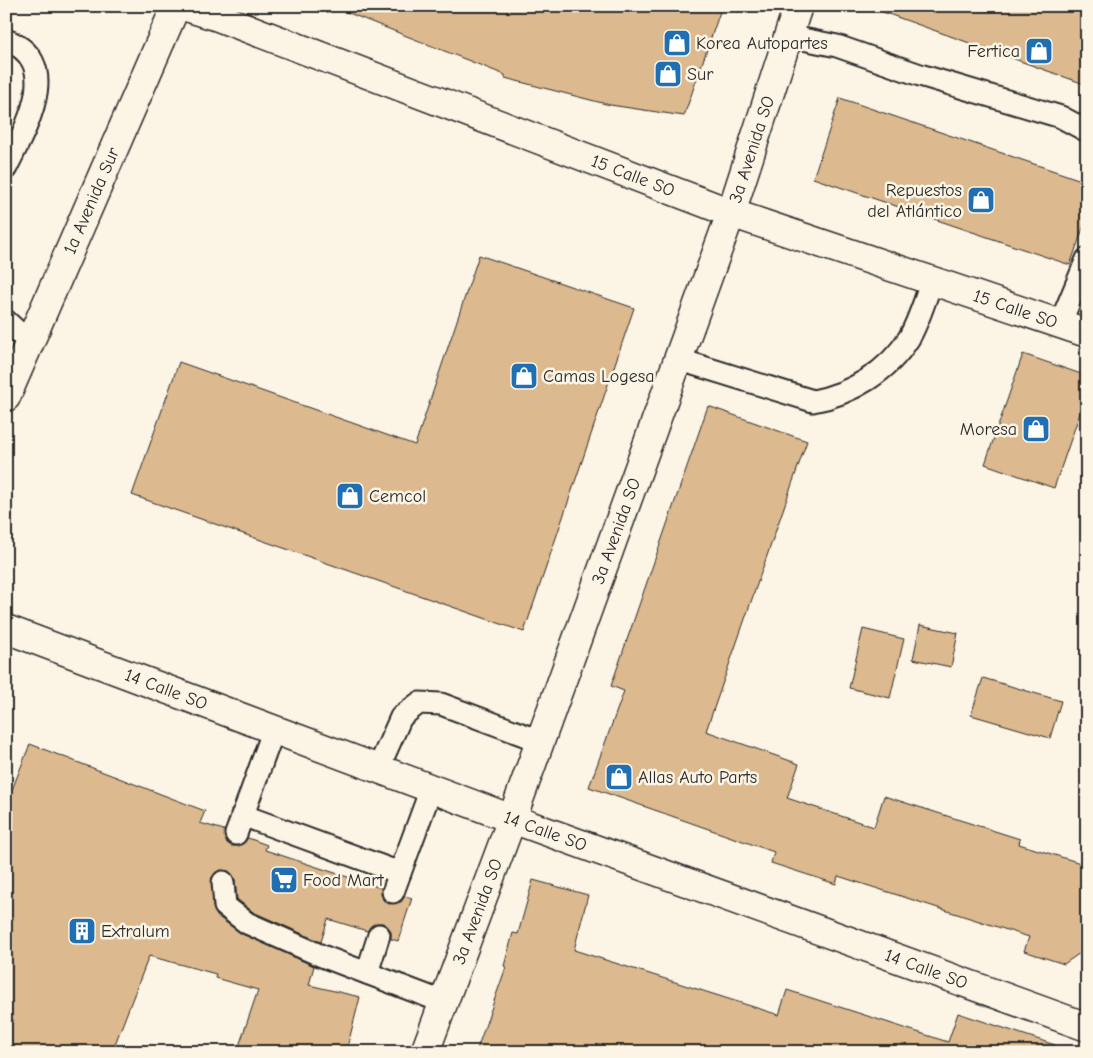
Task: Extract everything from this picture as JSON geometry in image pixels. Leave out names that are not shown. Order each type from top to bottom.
[{"type":"street","name":"1a Avenida Sur","points":[[6,397],[176,6]]},
{"type":"street","name":"15 Calle SO","points":[[183,6],[218,17],[731,213],[1087,333]]},
{"type":"street","name":"3a Avenida SO","points":[[425,1052],[512,819],[731,213],[798,6]]},
{"type":"street","name":"14 Calle SO","points":[[6,629],[512,819],[1087,1027]]},
{"type":"lane","points":[[788,36],[837,46],[920,75],[1061,117],[1087,130]]},
{"type":"lane","points":[[6,40],[21,45],[36,65],[38,86],[30,118],[6,168]]},
{"type":"lane","points":[[1060,324],[1087,259]]},
{"type":"lane","points":[[677,359],[813,401],[833,397],[880,373],[910,337],[932,281]]},
{"type":"lane","points":[[6,321],[30,343]]},
{"type":"lane","points":[[378,769],[401,717],[419,703],[442,704],[540,741]]},
{"type":"lane","points":[[274,729],[239,824],[397,883],[432,789]]},
{"type":"lane","points":[[223,882],[225,906],[246,923],[443,1002]]},
{"type":"lane","points":[[367,973],[379,935]]},
{"type":"building","points":[[336,6],[722,6],[684,116],[610,105],[505,78],[505,75],[336,8]]},
{"type":"building","name":"Fertica","points":[[880,6],[1087,6],[1087,85],[880,11]]},
{"type":"building","name":"Repuestos del Atlántico","points":[[840,98],[1087,182],[1087,217],[1070,265],[813,178]]},
{"type":"building","name":"Cemcol","points":[[479,255],[634,308],[524,632],[132,495],[179,362],[415,445]]},
{"type":"building","name":"Moresa","points":[[1023,354],[1087,376],[1087,393],[1054,488],[985,464]]},
{"type":"building","points":[[708,406],[807,441],[706,731],[799,764],[787,798],[874,827],[884,796],[1020,839],[1019,844],[1087,865],[1087,933],[1080,953],[1064,964],[1024,951],[1029,937],[838,876],[836,884],[771,863],[774,852],[589,787],[624,691],[611,686]]},
{"type":"building","points":[[920,625],[958,633],[951,667],[913,659]]},
{"type":"building","points":[[863,629],[904,639],[890,698],[849,688]]},
{"type":"building","points":[[983,678],[1061,701],[1050,738],[971,715]]},
{"type":"building","name":"Extralum","points":[[30,744],[205,811],[200,823],[224,830],[226,842],[231,846],[239,846],[248,838],[267,845],[265,850],[381,888],[383,900],[389,904],[401,902],[405,896],[412,898],[398,941],[391,939],[391,932],[383,923],[376,923],[367,931],[328,919],[321,942],[253,912],[237,899],[235,880],[229,871],[221,870],[212,877],[213,907],[217,916],[242,934],[314,966],[309,985],[360,997],[346,1052],[237,1052],[258,990],[215,978],[216,974],[149,956],[112,1052],[6,1052],[6,805]]},
{"type":"building","points":[[533,880],[588,895],[574,950],[779,1015],[787,990],[948,1042],[958,1013],[1055,1045],[1054,1052],[476,1052],[506,967],[504,966],[513,933],[518,934]]},
{"type":"place","name":"Korea Autopartes","points":[[677,43]]},
{"type":"place","name":"Fertica","points":[[1039,51]]},
{"type":"place","name":"Sur","points":[[668,74]]},
{"type":"place","name":"Repuestos del Atlántico","points":[[981,200]]},
{"type":"place","name":"Camas Logesa","points":[[524,376]]},
{"type":"place","name":"Moresa","points":[[1036,429]]},
{"type":"place","name":"Cemcol","points":[[350,496]]},
{"type":"place","name":"Allas Auto Parts","points":[[619,777]]},
{"type":"place","name":"Food Mart","points":[[284,880]]},
{"type":"place","name":"Extralum","points":[[82,931]]}]
